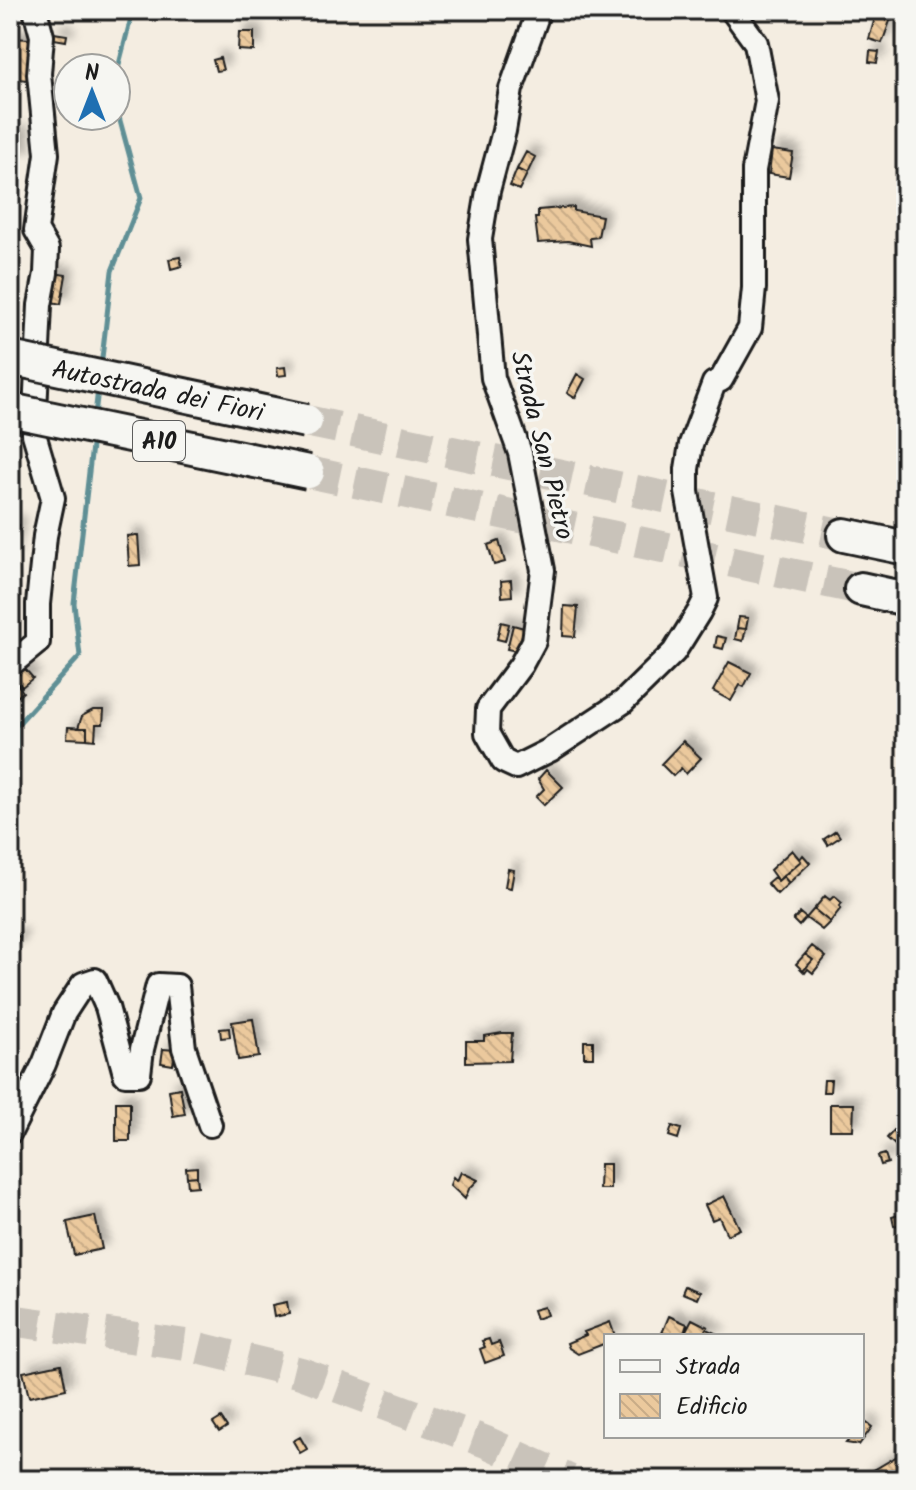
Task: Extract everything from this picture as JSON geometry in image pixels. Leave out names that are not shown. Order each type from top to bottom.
[{"type":"highway","name":"Autostrada dei Fiori","points":[[10,358],[306,421]]},
{"type":"highway","name":"Autostrada dei Fiori","points":[[10,410],[308,472]]},
{"type":"highway","points":[[844,535],[906,548]]},
{"type":"highway","points":[[861,589],[906,599]]},
{"type":"street","points":[[10,665],[38,642],[38,604],[45,536],[53,498],[34,434],[40,305],[47,249],[36,230],[47,154],[39,74],[42,36],[35,10]]},
{"type":"street","name":"Strada San Pietro","points":[[539,10],[511,89],[480,239],[493,378],[520,453],[543,570],[534,641],[521,665],[488,709],[487,733],[503,761],[516,767],[550,750],[623,702],[674,652],[706,598],[687,492],[687,469],[691,444],[714,383],[721,380],[750,328],[754,288],[754,170],[767,101],[756,43],[732,10]]},
{"type":"street","points":[[10,1132],[44,1064],[64,1013],[83,984],[95,980],[107,1007],[125,1074],[139,1074],[158,985],[177,986],[184,1048],[210,1125]]},
{"type":"building","points":[[877,10],[893,10],[894,20],[890,21],[889,12],[876,14]]},
{"type":"building","points":[[889,12],[890,21],[882,43],[869,39],[876,14]]},
{"type":"building","points":[[239,32],[254,32],[254,51],[238,50]]},
{"type":"building","points":[[54,33],[67,35],[66,41],[54,39]]},
{"type":"building","points":[[10,38],[30,39],[27,80],[10,78]]},
{"type":"building","points":[[870,51],[879,52],[877,63],[869,62]]},
{"type":"building","points":[[220,58],[223,70],[216,71],[213,60]]},
{"type":"building","points":[[15,133],[21,133],[21,159],[14,158],[15,153],[10,152],[10,137],[14,137]]},
{"type":"building","points":[[772,150],[793,153],[789,177],[769,174]]},
{"type":"building","points":[[526,152],[535,157],[527,174],[517,169]]},
{"type":"building","points":[[517,169],[527,174],[519,190],[510,186]]},
{"type":"building","points":[[574,207],[574,211],[602,216],[598,237],[590,238],[591,246],[568,241],[538,243],[535,218],[538,218],[538,210]]},
{"type":"building","points":[[180,257],[182,266],[171,269],[169,259]]},
{"type":"building","points":[[48,272],[66,275],[61,304],[43,300]]},
{"type":"building","points":[[285,367],[286,375],[278,376],[277,368]]},
{"type":"building","points":[[577,374],[585,379],[575,398],[567,393]]},
{"type":"building","points":[[10,522],[19,525],[10,561]]},
{"type":"building","points":[[138,535],[140,565],[129,566],[127,536]]},
{"type":"building","points":[[499,541],[505,562],[494,565],[488,545]]},
{"type":"building","points":[[511,580],[512,596],[502,597],[501,581]]},
{"type":"building","points":[[564,606],[578,607],[575,637],[563,636]]},
{"type":"building","points":[[739,617],[748,618],[746,629],[737,628]]},
{"type":"building","points":[[501,622],[509,624],[505,641],[497,639]]},
{"type":"building","points":[[513,625],[524,628],[517,651],[507,649]]},
{"type":"building","points":[[737,628],[746,629],[743,641],[735,639]]},
{"type":"building","points":[[717,636],[726,638],[723,649],[715,647]]},
{"type":"building","points":[[18,661],[33,678],[22,687],[10,674]]},
{"type":"building","points":[[729,662],[751,673],[744,687],[740,685],[731,701],[713,691]]},
{"type":"building","points":[[10,674],[23,692],[10,703]]},
{"type":"building","points":[[93,710],[104,710],[103,724],[96,724],[95,740],[87,739],[87,728],[78,728],[82,716]]},
{"type":"building","points":[[68,727],[87,728],[87,739],[67,738]]},
{"type":"building","points":[[683,741],[701,758],[686,774],[681,768],[673,776],[661,764]]},
{"type":"building","points":[[546,770],[563,787],[544,805],[536,797],[544,789],[538,779]]},
{"type":"building","points":[[836,831],[840,837],[828,845],[824,839]]},
{"type":"building","points":[[792,850],[801,861],[778,881],[770,870]]},
{"type":"building","points":[[803,855],[810,863],[789,883],[783,876],[801,861]]},
{"type":"building","points":[[508,869],[514,870],[511,888],[505,887]]},
{"type":"building","points":[[783,876],[789,883],[777,894],[767,883],[774,877],[778,881]]},
{"type":"building","points":[[825,896],[830,900],[834,896],[842,903],[830,922],[814,909]]},
{"type":"building","points":[[814,909],[830,922],[822,930],[806,918]]},
{"type":"building","points":[[800,913],[806,918],[799,926],[793,920]]},
{"type":"building","points":[[14,935],[20,937],[17,949],[10,948]]},
{"type":"building","points":[[812,946],[826,957],[813,973],[808,969],[805,973],[803,971],[813,960],[805,954]]},
{"type":"building","points":[[805,954],[813,960],[803,971],[796,964]]},
{"type":"building","points":[[253,1019],[259,1057],[238,1060],[232,1022]]},
{"type":"building","points":[[229,1028],[230,1037],[221,1038],[220,1029]]},
{"type":"building","points":[[512,1033],[510,1061],[466,1062],[466,1041],[484,1041],[484,1036]]},
{"type":"building","points":[[584,1041],[593,1041],[593,1057],[584,1057]]},
{"type":"building","points":[[163,1049],[175,1050],[173,1065],[161,1063]]},
{"type":"building","points":[[824,1080],[831,1080],[830,1092],[823,1092]]},
{"type":"building","points":[[180,1088],[185,1114],[173,1116],[169,1090]]},
{"type":"building","points":[[116,1102],[130,1102],[130,1141],[116,1141]]},
{"type":"building","points":[[830,1104],[854,1104],[853,1130],[830,1130]]},
{"type":"building","points":[[672,1126],[681,1129],[678,1139],[669,1136]]},
{"type":"building","points":[[896,1128],[904,1135],[895,1145],[887,1138]]},
{"type":"building","points":[[885,1154],[888,1163],[881,1165],[878,1156]]},
{"type":"building","points":[[600,1164],[610,1164],[610,1189],[599,1189]]},
{"type":"building","points":[[197,1167],[197,1176],[187,1177],[186,1168]]},
{"type":"building","points":[[461,1172],[478,1180],[465,1199],[450,1185],[453,1177],[457,1181]]},
{"type":"building","points":[[197,1176],[198,1186],[188,1187],[187,1177]]},
{"type":"building","points":[[724,1196],[740,1229],[727,1235],[719,1217],[712,1220],[705,1205]]},
{"type":"building","points":[[899,1215],[901,1224],[894,1226],[892,1217]]},
{"type":"building","points":[[95,1216],[102,1249],[74,1255],[67,1222]]},
{"type":"building","points":[[685,1286],[700,1292],[697,1299],[682,1293]]},
{"type":"building","points":[[287,1302],[289,1314],[274,1317],[272,1305]]},
{"type":"building","points":[[544,1307],[547,1315],[536,1319],[533,1310]]},
{"type":"building","points":[[669,1316],[687,1324],[684,1334],[662,1333]]},
{"type":"building","points":[[692,1319],[717,1334],[684,1334]]},
{"type":"building","points":[[610,1322],[614,1334],[604,1334],[604,1344],[578,1354],[567,1343],[586,1335],[584,1332]]},
{"type":"building","points":[[489,1339],[491,1345],[499,1342],[504,1356],[485,1363],[480,1349],[485,1347],[482,1341]]},
{"type":"building","points":[[61,1364],[66,1389],[29,1397],[23,1372]]},
{"type":"building","points":[[221,1418],[227,1427],[219,1432],[213,1423]]},
{"type":"building","points":[[864,1421],[872,1427],[859,1445],[846,1443],[850,1438],[864,1438]]},
{"type":"building","points":[[300,1437],[307,1449],[300,1453],[293,1441]]},
{"type":"building","points":[[899,1455],[906,1466],[906,1479],[866,1480],[864,1476]]},
{"type":"waterway","points":[[122,52],[133,10]]},
{"type":"waterway","points":[[101,367],[112,271],[141,198],[123,132]]},
{"type":"waterway","points":[[95,415],[98,389]]},
{"type":"waterway","points":[[10,845],[16,833],[16,726],[80,656],[74,603],[93,437]]},
{"type":"tunnel","points":[[306,421],[844,535]]},
{"type":"tunnel","points":[[308,472],[861,589]]},
{"type":"tunnel","points":[[10,1320],[186,1345],[301,1373],[486,1442],[569,1480]]}]
